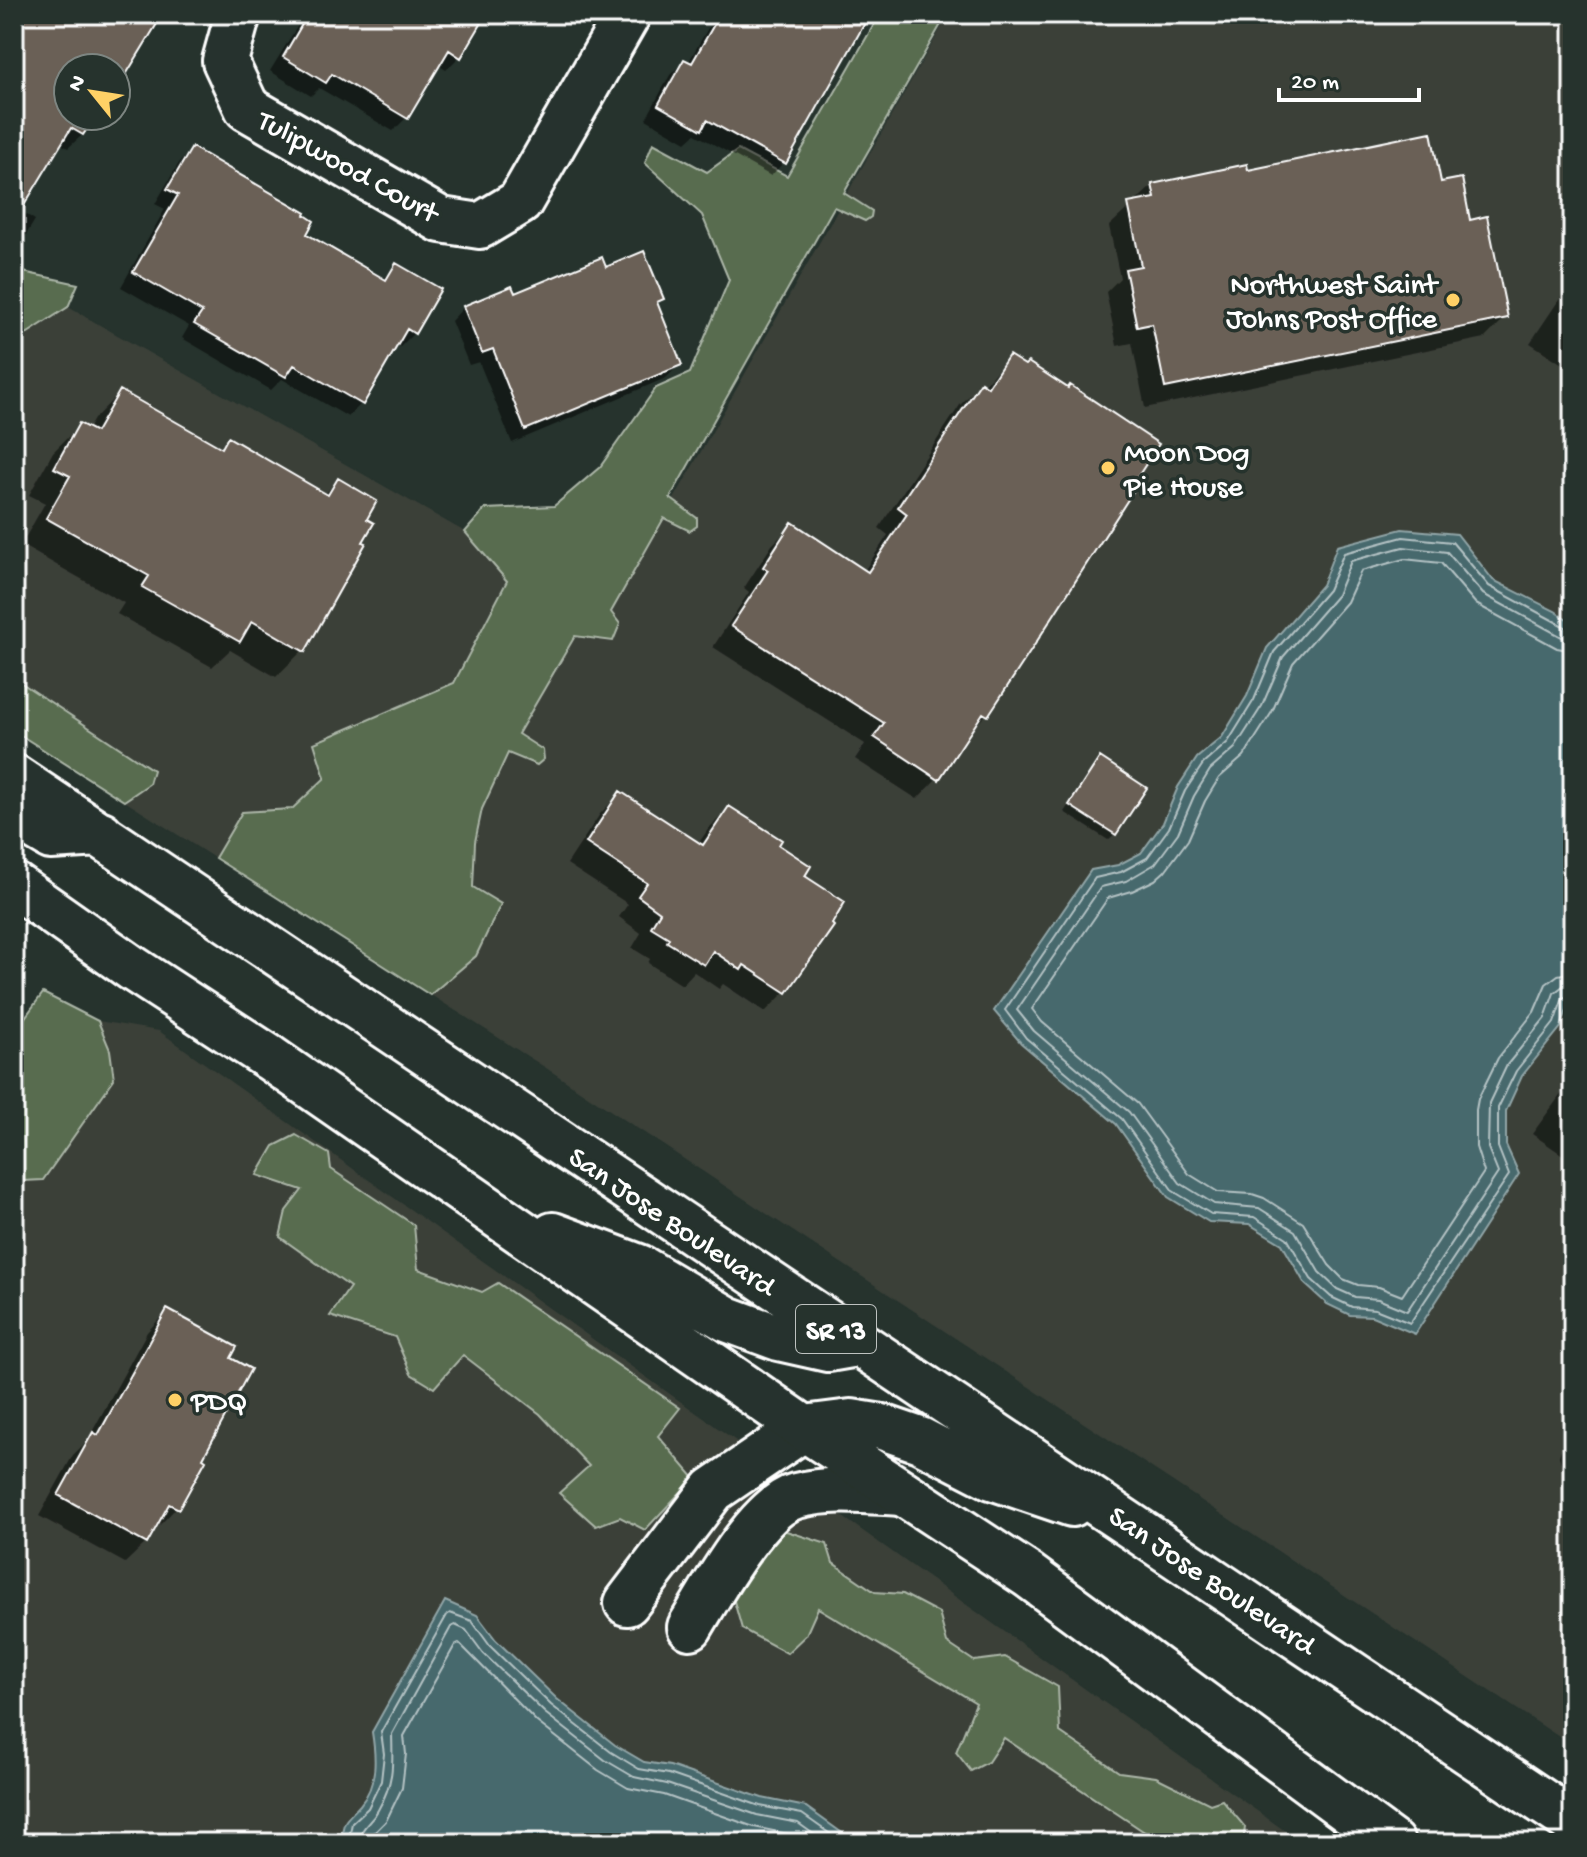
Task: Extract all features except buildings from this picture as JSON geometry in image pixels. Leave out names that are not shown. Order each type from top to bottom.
[{"type":"main road","name":"Tulipwood Court","points":[[238,14],[225,61],[247,108],[441,220],[480,226],[520,202],[628,14]]},
{"type":"main road","name":"San Jose Boulevard","points":[[14,777],[1573,1822]]},
{"type":"main road","points":[[14,815],[51,837],[101,834]]},
{"type":"main road","points":[[14,885],[804,1428],[1028,1575],[1392,1843]]},
{"type":"main road","points":[[494,1213],[639,1267],[727,1319],[779,1338],[828,1349],[857,1344]]},
{"type":"main road","points":[[627,1603],[713,1490],[804,1428],[851,1422],[882,1427],[920,1440],[992,1477],[1131,1524]]},
{"type":"main road","points":[[690,1627],[758,1523],[793,1496],[823,1490],[900,1493]]},
{"type":"shaded area","points":[[949,14],[1573,14],[1573,1746],[543,1066],[14,731],[14,342],[68,307],[610,612]]},
{"type":"shaded area","points":[[98,1021],[159,1031],[1302,1843],[14,1843],[14,1167]]},
{"type":"green space","points":[[880,14],[947,14],[844,193],[872,211],[871,217],[865,221],[834,207],[670,498],[697,518],[697,526],[690,531],[664,518],[611,612],[620,624],[613,641],[575,636],[518,734],[543,750],[544,759],[537,765],[508,753],[482,809],[475,842],[473,887],[501,904],[476,956],[430,995],[215,858],[242,812],[292,809],[325,778],[314,743],[454,683],[507,581],[465,532],[485,509],[554,506],[600,467],[656,388],[690,373],[729,280],[702,215],[645,163],[653,143],[707,172],[738,150],[787,176]]},
{"type":"green space","points":[[14,270],[78,284],[68,307],[14,342]]},
{"type":"green space","points":[[14,678],[153,770],[149,784],[124,801],[14,731]]},
{"type":"green space","points":[[43,993],[98,1021],[110,1050],[114,1079],[43,1180],[23,1181],[14,1197],[14,1057],[24,1042],[18,1027]]},
{"type":"green space","points":[[296,1135],[329,1154],[331,1169],[414,1225],[418,1269],[482,1292],[498,1283],[680,1408],[658,1436],[694,1478],[645,1530],[620,1517],[596,1526],[559,1493],[589,1466],[540,1414],[463,1355],[434,1388],[411,1374],[395,1337],[330,1316],[350,1287],[280,1237],[286,1211],[302,1190],[257,1175],[274,1146]]},
{"type":"green space","points":[[780,1529],[827,1544],[833,1563],[875,1592],[903,1594],[939,1613],[947,1643],[974,1661],[1005,1657],[1058,1687],[1060,1732],[1119,1772],[1156,1777],[1210,1804],[1222,1800],[1245,1827],[1243,1843],[1161,1843],[1004,1738],[988,1762],[971,1771],[956,1752],[976,1703],[818,1608],[806,1635],[787,1653],[742,1629],[732,1594]]},
{"type":"water","points":[[1402,529],[1457,534],[1493,580],[1573,623],[1573,992],[1561,1027],[1522,1076],[1506,1111],[1506,1145],[1519,1174],[1415,1334],[1372,1316],[1350,1315],[1327,1304],[1305,1284],[1282,1244],[1249,1224],[1209,1222],[1168,1197],[1116,1124],[1021,1043],[994,1011],[1091,870],[1118,865],[1141,853],[1163,823],[1178,787],[1197,758],[1222,737],[1247,696],[1267,648],[1322,585],[1337,546]]},
{"type":"water","points":[[445,1601],[477,1615],[496,1640],[557,1699],[615,1745],[644,1762],[670,1766],[762,1798],[806,1807],[856,1843],[340,1843],[346,1821],[366,1797],[373,1779],[372,1732]]},
{"type":"place","name":"Northwest Saint Johns Post Office","points":[[1453,300]]},
{"type":"place","name":"Moon Dog Pie House","points":[[1108,468]]},
{"type":"place","name":"PDQ","points":[[175,1400]]}]
